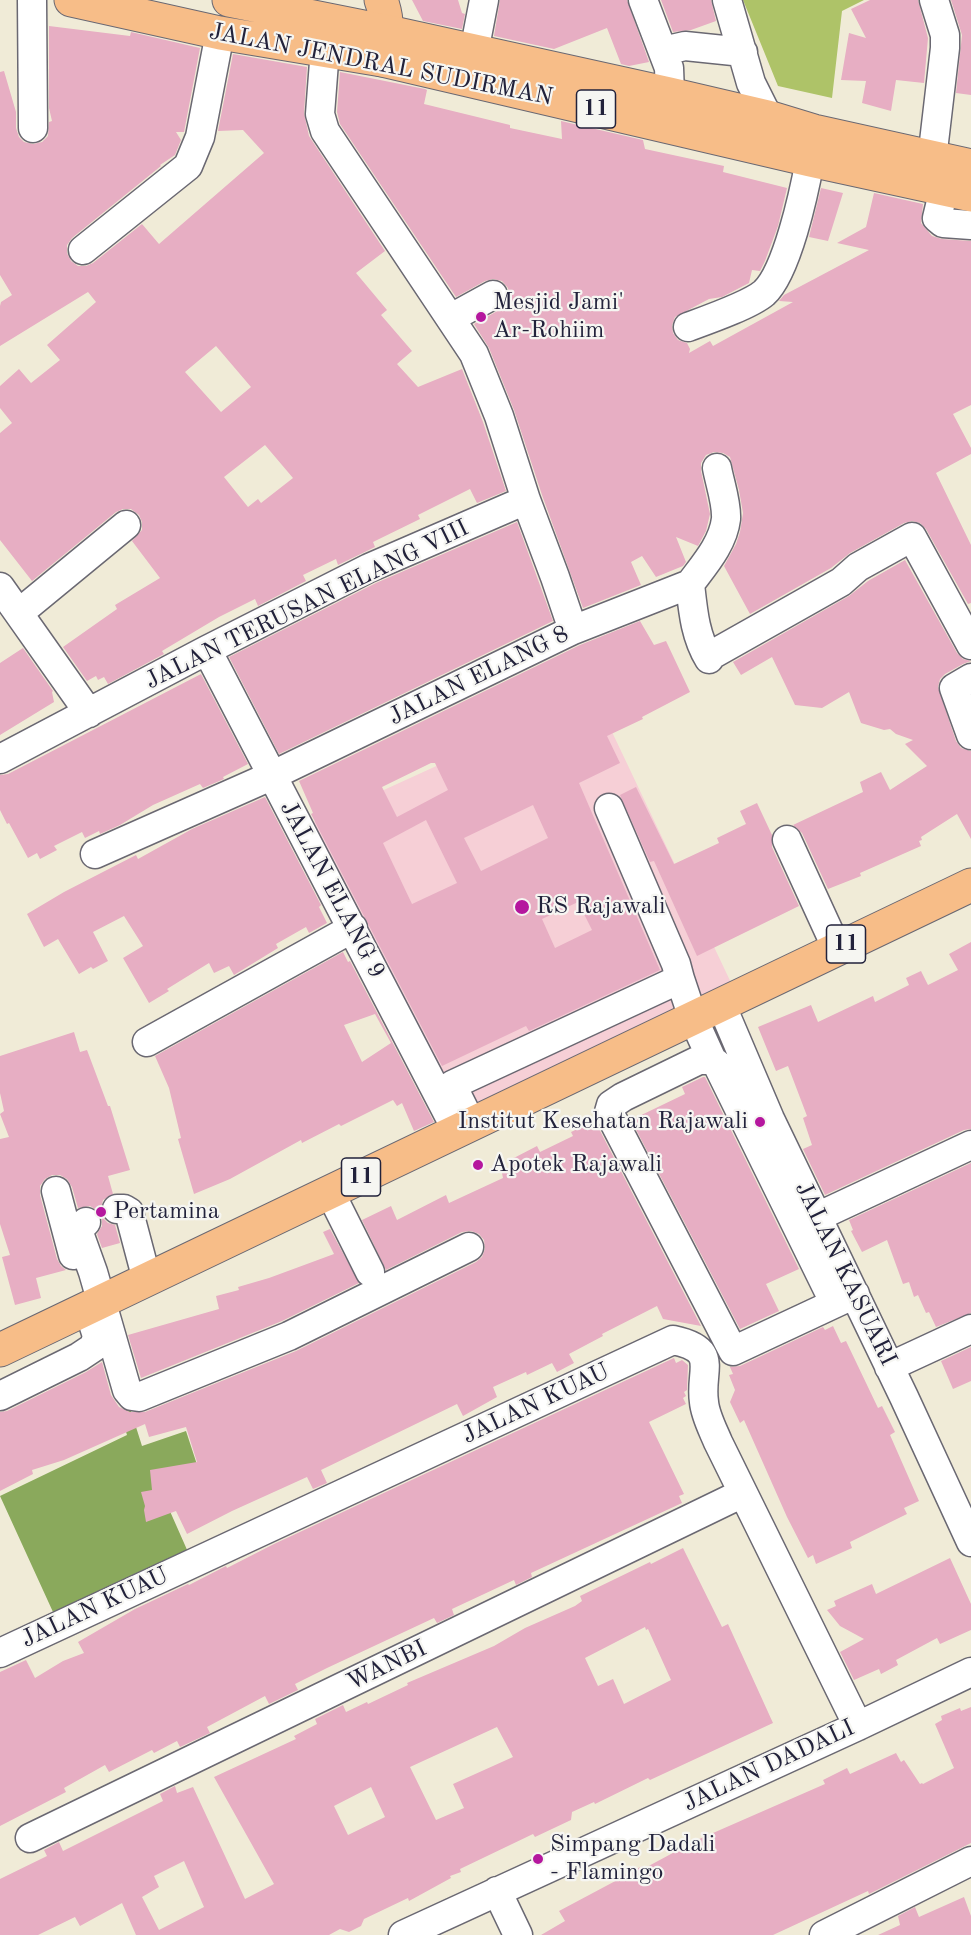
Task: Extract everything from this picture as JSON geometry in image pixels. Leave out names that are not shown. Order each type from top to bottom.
[{"type":"main road","name":"JALAN JENDRAL SUDIRMAN","points":[[71,0],[220,33],[325,49],[385,46],[474,52],[667,109],[768,117],[812,146],[932,159],[971,166]]},
{"type":"main road","points":[[381,0],[385,11],[385,46]]},
{"type":"main road","name":"JALAN JENDRAL SUDIRMAN","points":[[246,2],[385,46],[667,109],[812,146],[957,192]]},
{"type":"main road","name":"11","points":[[0,1350],[971,885]]},
{"type":"street","points":[[32,0],[33,128]]},
{"type":"street","points":[[474,52],[484,0]]},
{"type":"street","points":[[643,0],[663,51],[671,81],[667,109]]},
{"type":"street","points":[[727,0],[751,83],[768,117]]},
{"type":"street","points":[[932,159],[945,48],[945,35],[934,0]]},
{"type":"street","points":[[83,250],[188,166],[200,137],[220,33]]},
{"type":"street","points":[[663,51],[685,46],[743,52]]},
{"type":"street","points":[[325,49],[320,114],[325,131],[474,354],[499,416],[526,500],[573,630]]},
{"type":"street","points":[[688,327],[762,295],[771,286],[784,260],[804,188],[812,146]]},
{"type":"street","points":[[957,192],[937,218],[940,222],[971,225]]},
{"type":"street","points":[[451,318],[494,295]]},
{"type":"street","points":[[717,468],[726,518],[723,532],[715,550],[690,584],[696,629],[708,658],[841,582],[858,567],[912,537],[971,645]]},
{"type":"street","name":"JALAN TERUSAN ELANG VIII","points":[[0,759],[369,568],[526,500]]},
{"type":"street","points":[[19,612],[126,525]]},
{"type":"street","name":"JALAN ELANG 8","points":[[95,854],[272,776],[573,630],[690,584]]},
{"type":"street","points":[[0,587],[89,713]]},
{"type":"street","name":"JALAN ELANG 9","points":[[207,650],[353,928],[465,1127]]},
{"type":"street","points":[[971,678],[954,688],[971,735]]},
{"type":"street","points":[[609,807],[676,964],[680,979],[707,1011],[712,1060],[722,1071],[844,1298],[732,1351],[609,1112],[611,1105],[623,1096],[699,1060],[712,1060]]},
{"type":"street","points":[[787,840],[837,949]]},
{"type":"street","points":[[147,1042],[353,928]]},
{"type":"street","points":[[465,1127],[452,1085],[680,979]]},
{"type":"street","name":"JALAN KASUARI","points":[[707,1011],[770,1119],[817,1217],[844,1298],[889,1367],[971,1542]]},
{"type":"street","points":[[504,1061],[524,1099]]},
{"type":"street","points":[[590,1067],[611,1105]]},
{"type":"street","points":[[817,1217],[971,1145]]},
{"type":"street","points":[[56,1191],[94,1305],[127,1390],[132,1396],[139,1396],[289,1336],[469,1246]]},
{"type":"street","points":[[330,1192],[370,1272]]},
{"type":"street","points":[[117,1209],[129,1212],[147,1280]]},
{"type":"street","points":[[0,1396],[79,1357],[94,1347],[97,1336],[94,1305],[79,1233],[86,1222]]},
{"type":"street","points":[[889,1367],[971,1329]]},
{"type":"street","name":"JALAN KUAU","points":[[0,1653],[674,1341],[691,1344],[706,1362],[704,1404],[718,1442],[858,1726]]},
{"type":"street","name":"WANBI","points":[[30,1838],[743,1493]]},
{"type":"street","name":"JALAN DADALI","points":[[404,1935],[971,1672]]},
{"type":"street","points":[[824,1935],[852,1928],[971,1861]]},
{"type":"street","points":[[497,1891],[518,1935]]},
{"type":"shaded area","name":"RS Rajawali","points":[[594,694],[734,989],[463,1119],[305,826]]},
{"type":"green space","points":[[743,0],[864,0],[842,11],[832,98],[778,86]]},
{"type":"green space","points":[[130,1408],[142,1446],[186,1431],[203,1483],[165,1500],[188,1552],[53,1612],[0,1496],[127,1435],[120,1412]]},
{"type":"building","points":[[412,0],[458,0],[462,13],[465,14],[462,29],[423,21]]},
{"type":"building","points":[[500,0],[627,0],[649,62],[629,66],[621,64],[607,28],[554,49],[494,36]]},
{"type":"building","points":[[661,0],[711,0],[716,21],[691,30],[673,32]]},
{"type":"building","points":[[870,0],[918,0],[928,38],[924,83],[896,80],[891,111],[862,103],[866,81],[841,80],[849,33],[866,38],[851,9]]},
{"type":"building","points":[[951,0],[971,0],[971,95],[956,93],[962,35]]},
{"type":"building","points":[[49,26],[130,36],[131,32],[200,48],[184,132],[176,132],[181,140],[175,155],[72,238],[67,245],[67,253],[71,261],[78,266],[86,266],[93,263],[142,224],[159,244],[264,153],[243,130],[218,131],[233,54],[307,67],[304,113],[309,136],[385,251],[356,273],[387,310],[381,315],[412,351],[397,364],[418,387],[462,369],[506,491],[477,503],[470,489],[418,515],[420,519],[373,542],[375,547],[338,565],[336,559],[303,575],[306,581],[258,606],[255,599],[219,617],[162,651],[164,654],[108,684],[104,677],[98,680],[96,676],[87,681],[63,647],[117,609],[115,605],[160,578],[132,541],[142,530],[142,522],[139,515],[131,509],[116,512],[32,581],[0,540],[0,433],[12,423],[0,408],[0,386],[19,369],[31,383],[60,360],[47,345],[96,302],[88,292],[0,346],[0,306],[1,302],[12,295],[0,275],[0,72],[4,71],[16,112],[16,128],[19,137],[24,142],[33,144],[42,142],[48,136],[49,122],[52,121],[49,108]],"holes":[[[216,346],[251,387],[221,412],[185,372]],[[265,445],[293,478],[261,503],[258,499],[248,507],[224,477]]]},
{"type":"building","points":[[340,72],[425,89],[427,90],[424,104],[510,125],[510,128],[562,139],[561,121],[643,140],[645,149],[724,166],[723,172],[787,188],[778,226],[760,271],[752,270],[749,283],[722,297],[709,299],[675,317],[672,325],[673,333],[678,340],[687,343],[689,353],[710,341],[713,346],[793,302],[779,301],[784,295],[869,250],[837,243],[866,227],[874,193],[923,204],[921,223],[932,236],[971,241],[971,405],[953,414],[971,448],[971,454],[936,473],[971,545],[971,603],[968,604],[926,529],[920,523],[912,521],[904,523],[850,553],[831,568],[750,614],[724,566],[740,532],[743,513],[739,490],[730,457],[714,452],[706,455],[701,463],[710,514],[706,531],[698,546],[676,537],[686,562],[683,566],[656,577],[642,556],[631,562],[641,585],[583,608],[514,410],[489,348],[474,324],[507,304],[508,288],[502,281],[493,279],[456,297],[340,124],[337,112]]},
{"type":"building","points":[[821,188],[843,193],[828,241],[809,237]]},
{"type":"building","points":[[517,522],[553,621],[279,754],[229,657],[376,583]]},
{"type":"building","points":[[905,560],[957,653],[963,659],[971,661],[945,674],[940,679],[938,687],[956,741],[961,748],[971,751],[971,839],[957,814],[921,837],[922,840],[919,841],[921,846],[860,873],[861,876],[828,889],[802,833],[793,825],[863,792],[860,782],[881,772],[890,790],[927,766],[905,744],[913,740],[896,734],[890,729],[884,730],[861,723],[849,692],[822,708],[795,705],[772,657],[741,675],[733,662],[849,596],[868,581]]},
{"type":"building","name":"RS Rajawali","points":[[640,621],[654,645],[666,641],[690,692],[642,717],[643,719],[607,736],[620,763],[579,783],[660,970],[529,1031],[526,1026],[442,1066],[311,814],[313,813],[299,781],[580,645]],"holes":[[[435,763],[448,790],[397,817],[382,787]],[[533,805],[548,838],[481,871],[464,838]],[[426,820],[457,883],[412,904],[383,843]],[[578,902],[592,930],[555,948],[542,919]]]},
{"type":"building","points":[[23,648],[53,691],[54,702],[0,735],[0,663]]},
{"type":"building","points":[[201,674],[248,764],[223,777],[224,779],[203,788],[200,784],[153,805],[100,834],[99,831],[85,838],[82,832],[54,846],[57,850],[40,859],[37,853],[28,858],[0,810],[0,775],[8,774]]},
{"type":"building","points":[[636,787],[674,864],[719,843],[717,838],[746,824],[740,811],[757,803],[772,835],[772,847],[799,906],[697,956],[654,861],[650,862],[620,795]]},
{"type":"building","points":[[265,797],[321,905],[319,907],[327,923],[309,933],[306,927],[276,944],[278,948],[234,975],[229,966],[214,973],[209,963],[149,1003],[123,958],[143,946],[124,916],[93,932],[108,961],[93,969],[91,967],[79,974],[58,939],[44,947],[27,914],[136,855],[138,859],[192,829]]},
{"type":"building","points":[[971,942],[971,1129],[964,1130],[825,1195],[803,1149],[812,1145],[803,1118],[807,1116],[788,1066],[776,1071],[758,1027],[811,1005],[818,1022],[873,996],[875,1002],[909,985],[906,978],[921,971],[928,985],[958,970],[949,954]]},
{"type":"building","points":[[343,952],[348,962],[350,961],[434,1122],[414,1131],[402,1103],[397,1106],[393,1100],[302,1143],[301,1140],[230,1179],[194,1194],[178,1139],[181,1138],[169,1088],[155,1056]],"holes":[[[375,1014],[391,1043],[362,1062],[344,1025]]]},
{"type":"building","points":[[74,1032],[80,1052],[87,1050],[108,1106],[110,1106],[130,1170],[108,1176],[113,1194],[103,1200],[101,1208],[103,1218],[115,1225],[120,1243],[102,1248],[97,1234],[102,1226],[102,1217],[98,1211],[90,1206],[78,1208],[72,1187],[67,1179],[60,1175],[52,1175],[45,1179],[40,1186],[40,1195],[57,1259],[66,1270],[36,1278],[41,1298],[15,1305],[2,1257],[10,1255],[0,1224],[0,1139],[9,1137],[0,1114],[4,1111],[0,1093],[0,1056]]},
{"type":"building","points":[[703,1077],[799,1269],[766,1284],[779,1311],[740,1329],[631,1120],[685,1094],[682,1087]]},
{"type":"building","points":[[595,1121],[701,1326],[663,1319],[657,1306],[569,1354],[574,1363],[557,1372],[552,1363],[527,1375],[526,1372],[493,1387],[497,1397],[463,1416],[457,1404],[321,1470],[327,1483],[313,1489],[307,1477],[187,1534],[176,1511],[146,1522],[141,1492],[152,1490],[150,1470],[197,1462],[186,1427],[149,1437],[145,1424],[64,1460],[32,1470],[33,1474],[0,1491],[0,1412],[7,1411],[102,1362],[111,1395],[119,1407],[130,1412],[145,1412],[296,1351],[476,1262],[482,1257],[485,1249],[484,1240],[479,1234],[471,1231],[462,1232],[386,1270],[362,1220],[391,1206],[397,1220],[446,1195],[449,1203],[503,1178],[502,1173],[514,1168],[510,1160],[537,1146],[540,1152],[573,1136],[571,1132]]},
{"type":"building","points":[[971,1163],[971,1313],[936,1327],[929,1312],[926,1313],[918,1295],[914,1297],[909,1282],[903,1284],[887,1240],[862,1252],[851,1231],[853,1230],[849,1220]]},
{"type":"building","points":[[330,1229],[359,1283],[282,1321],[141,1378],[128,1335],[219,1309],[216,1296],[239,1290],[238,1287],[334,1254],[323,1232]]},
{"type":"building","points":[[833,1326],[841,1343],[846,1341],[878,1408],[882,1406],[895,1432],[890,1435],[919,1501],[904,1508],[907,1514],[850,1542],[852,1548],[816,1564],[813,1555],[808,1558],[787,1517],[744,1420],[740,1423],[730,1402],[735,1390],[729,1375],[733,1374],[730,1367],[740,1366],[823,1327],[825,1330]]},
{"type":"building","points":[[971,1347],[971,1381],[953,1389],[941,1361]]},
{"type":"building","points":[[674,1358],[676,1363],[682,1360],[688,1365],[687,1390],[683,1398],[686,1404],[649,1422],[684,1494],[679,1496],[682,1503],[531,1573],[532,1577],[516,1585],[514,1580],[452,1609],[454,1615],[437,1623],[434,1618],[327,1668],[295,1684],[298,1690],[269,1704],[265,1696],[207,1727],[210,1733],[180,1747],[177,1741],[154,1753],[152,1750],[109,1772],[105,1765],[64,1788],[66,1792],[0,1826],[0,1672],[26,1660],[35,1678],[63,1661],[84,1653],[78,1642],[135,1609]]},
{"type":"building","points":[[683,1548],[722,1627],[728,1624],[773,1723],[650,1780],[648,1778],[595,1804],[594,1802],[572,1812],[571,1820],[535,1837],[533,1834],[460,1869],[461,1872],[450,1876],[451,1878],[409,1901],[408,1898],[364,1919],[361,1926],[349,1932],[340,1929],[329,1935],[136,1935],[122,1903],[80,1926],[75,1917],[38,1935],[0,1935],[0,1879],[47,1856],[44,1850],[59,1842],[63,1851],[163,1801],[160,1794],[175,1786],[177,1793],[193,1787],[245,1899],[274,1884],[214,1777],[296,1739],[294,1736],[317,1724],[315,1719],[343,1705],[346,1712],[367,1702],[368,1704],[408,1685],[407,1683],[494,1646],[525,1628],[575,1606],[582,1601],[580,1596],[650,1562],[651,1564]],"holes":[[[645,1627],[646,1630],[648,1629],[671,1680],[624,1704],[613,1679],[598,1686],[585,1658]],[[497,1727],[513,1757],[453,1784],[464,1808],[436,1820],[410,1767]],[[371,1787],[385,1817],[348,1835],[334,1806]],[[184,1861],[204,1907],[159,1930],[142,1897],[159,1887],[154,1876]]]},
{"type":"building","points":[[950,1558],[971,1604],[971,1630],[940,1644],[937,1638],[896,1660],[898,1665],[881,1674],[879,1669],[854,1680],[840,1652],[864,1639],[840,1626],[827,1610],[836,1606],[834,1601],[872,1584],[876,1594]]},
{"type":"building","points":[[971,1707],[971,1843],[869,1894],[868,1891],[773,1935],[541,1935],[565,1921],[559,1911],[621,1878],[620,1876],[643,1866],[643,1869],[697,1840],[825,1784],[823,1780],[847,1768],[850,1774],[896,1753],[901,1762],[904,1760],[920,1784],[923,1784],[954,1768],[935,1724],[942,1720],[941,1716],[960,1708],[961,1711]]},
{"type":"building","points":[[964,1897],[971,1916],[971,1935],[878,1935],[900,1925],[898,1916],[915,1907],[919,1917]]},
{"type":"place","name":"Mesjid Jami' Ar-Rohiim","points":[[481,317]]},
{"type":"place","name":"RS Rajawali","points":[[522,907]]},
{"type":"place","name":"Institut Kesehatan Rajawali","points":[[760,1122]]},
{"type":"place","name":"Apotek Rajawali","points":[[478,1165]]},
{"type":"place","name":"Pertamina","points":[[101,1212]]},
{"type":"place","name":"Simpang Dadali - Flamingo","points":[[538,1859]]}]
